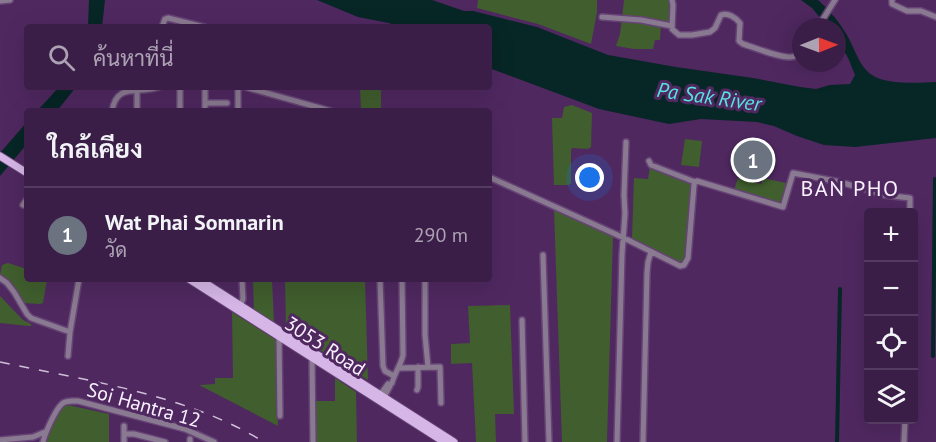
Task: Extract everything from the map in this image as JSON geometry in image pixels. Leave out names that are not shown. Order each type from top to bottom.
[{"type":"main road","points":[[0,156],[24,170]]},
{"type":"main road","name":"3053 Road","points":[[194,282],[444,442]]},
{"type":"main road","name":"3053 Road","points":[[208,282],[240,306],[440,430],[454,442]]},
{"type":"street","points":[[0,1],[10,0]]},
{"type":"street","points":[[672,0],[672,26],[674,32],[679,35],[707,34],[713,31],[722,15],[727,14],[740,23],[739,41],[743,44],[792,57]]},
{"type":"street","points":[[892,0],[894,6],[907,11],[921,11],[936,17]]},
{"type":"street","points":[[824,18],[834,1]]},
{"type":"street","points":[[602,17],[641,20],[672,26]]},
{"type":"street","points":[[163,24],[168,18],[192,24]]},
{"type":"street","points":[[113,108],[116,98],[124,90]]},
{"type":"street","points":[[130,90],[150,90]]},
{"type":"street","points":[[180,90],[180,108]]},
{"type":"street","points":[[205,90],[205,108]]},
{"type":"street","points":[[238,90],[238,108]]},
{"type":"street","points":[[255,90],[320,108]]},
{"type":"street","points":[[136,91],[137,108]]},
{"type":"street","points":[[205,103],[227,103]]},
{"type":"street","points":[[617,442],[626,142]]},
{"type":"street","points":[[649,161],[651,165],[695,182],[702,181],[783,207],[794,173],[840,182],[884,195],[910,198],[910,208]]},
{"type":"street","points":[[492,178],[680,266],[684,265],[687,258],[695,182]]},
{"type":"street","points":[[644,442],[647,273],[651,252]]},
{"type":"street","points":[[543,255],[549,442]]},
{"type":"street","points":[[0,278],[10,287],[30,318],[70,332]]},
{"type":"street","points":[[68,356],[78,282]]},
{"type":"street","points":[[240,306],[243,299],[242,282]]},
{"type":"street","points":[[380,282],[382,366],[391,382]]},
{"type":"street","points":[[382,396],[403,355],[402,282]]},
{"type":"street","points":[[425,282],[425,335],[428,367]]},
{"type":"street","points":[[522,320],[525,442]]},
{"type":"street","points":[[279,336],[280,416]]},
{"type":"street","points":[[312,357],[313,441]]},
{"type":"street","points":[[398,368],[440,367],[441,404]]},
{"type":"street","points":[[417,390],[418,368]]},
{"type":"street","name":"Soi Hantra 12","points":[[43,442],[45,432],[61,405],[68,401],[78,401],[166,423],[214,442]]},
{"type":"street","points":[[904,442],[905,424]]},
{"type":"street","points":[[124,426],[124,442]]},
{"type":"street","points":[[0,440],[33,437],[45,432]]},
{"type":"street","points":[[124,434],[134,434],[146,440],[165,442]]},
{"type":"green space","points":[[478,0],[597,0],[591,44],[538,24],[477,8]]},
{"type":"green space","points":[[624,0],[670,0],[670,24],[661,23],[660,40],[655,40],[653,49],[616,46],[620,34]]},
{"type":"green space","points":[[360,90],[381,90],[381,108],[361,108]]},
{"type":"green space","points":[[572,105],[592,113],[591,147],[588,149],[572,148],[571,183],[554,185],[552,118],[562,118],[564,107]]},
{"type":"green space","points":[[685,139],[702,141],[699,167],[681,165]]},
{"type":"green space","points":[[650,167],[692,185],[683,262],[632,238],[634,178],[648,179]]},
{"type":"green space","points":[[738,178],[761,184],[763,178],[786,183],[782,203],[779,205],[734,190]]},
{"type":"green space","points":[[554,210],[613,236],[607,442],[562,442]]},
{"type":"green space","points":[[8,263],[24,268],[24,282],[46,282],[43,303],[23,303],[14,287],[0,275],[2,265]]},
{"type":"green space","points":[[253,282],[272,282],[274,322],[272,324],[254,312]]},
{"type":"green space","points":[[285,282],[365,282],[368,380],[286,329]]},
{"type":"green space","points":[[0,296],[23,320],[31,324],[31,326],[0,323]]},
{"type":"green space","points":[[510,305],[514,414],[495,414],[496,442],[476,442],[472,363],[451,364],[451,344],[470,343],[468,306]]},
{"type":"green space","points":[[232,312],[276,340],[278,426],[199,385],[215,384],[215,378],[233,378]]},
{"type":"green space","points":[[335,378],[356,392],[357,442],[315,442],[315,401],[335,401]]},
{"type":"green space","points":[[68,405],[109,414],[109,442],[46,442],[48,432],[62,407]]},
{"type":"water","points":[[89,0],[105,0],[102,24],[88,24]]},
{"type":"water","name":"Pa Sak River","points":[[317,0],[432,0],[464,11],[473,11],[537,27],[608,55],[816,89],[830,85],[850,84],[855,75],[846,54],[846,34],[860,61],[872,75],[894,82],[936,82],[936,138],[855,147],[824,145],[757,122],[701,119],[669,124],[599,109],[492,69],[492,24],[389,23],[358,17]]},
{"type":"water","points":[[801,0],[818,0],[835,18],[820,18]]},
{"type":"water","points":[[56,90],[74,90],[59,108],[40,108]]},
{"type":"water","points":[[24,125],[24,148],[0,176],[0,153]]},
{"type":"waterway","points":[[933,356],[935,179]]},
{"type":"waterway","points":[[837,442],[840,289]]},
{"type":"railway","points":[[0,362],[136,391],[202,412],[264,442]]},
{"type":"place","name":"Wat Phai Somnarin","points":[[753,160]]},
{"type":"district","name":"BAN PHO","points":[[850,188]]}]
